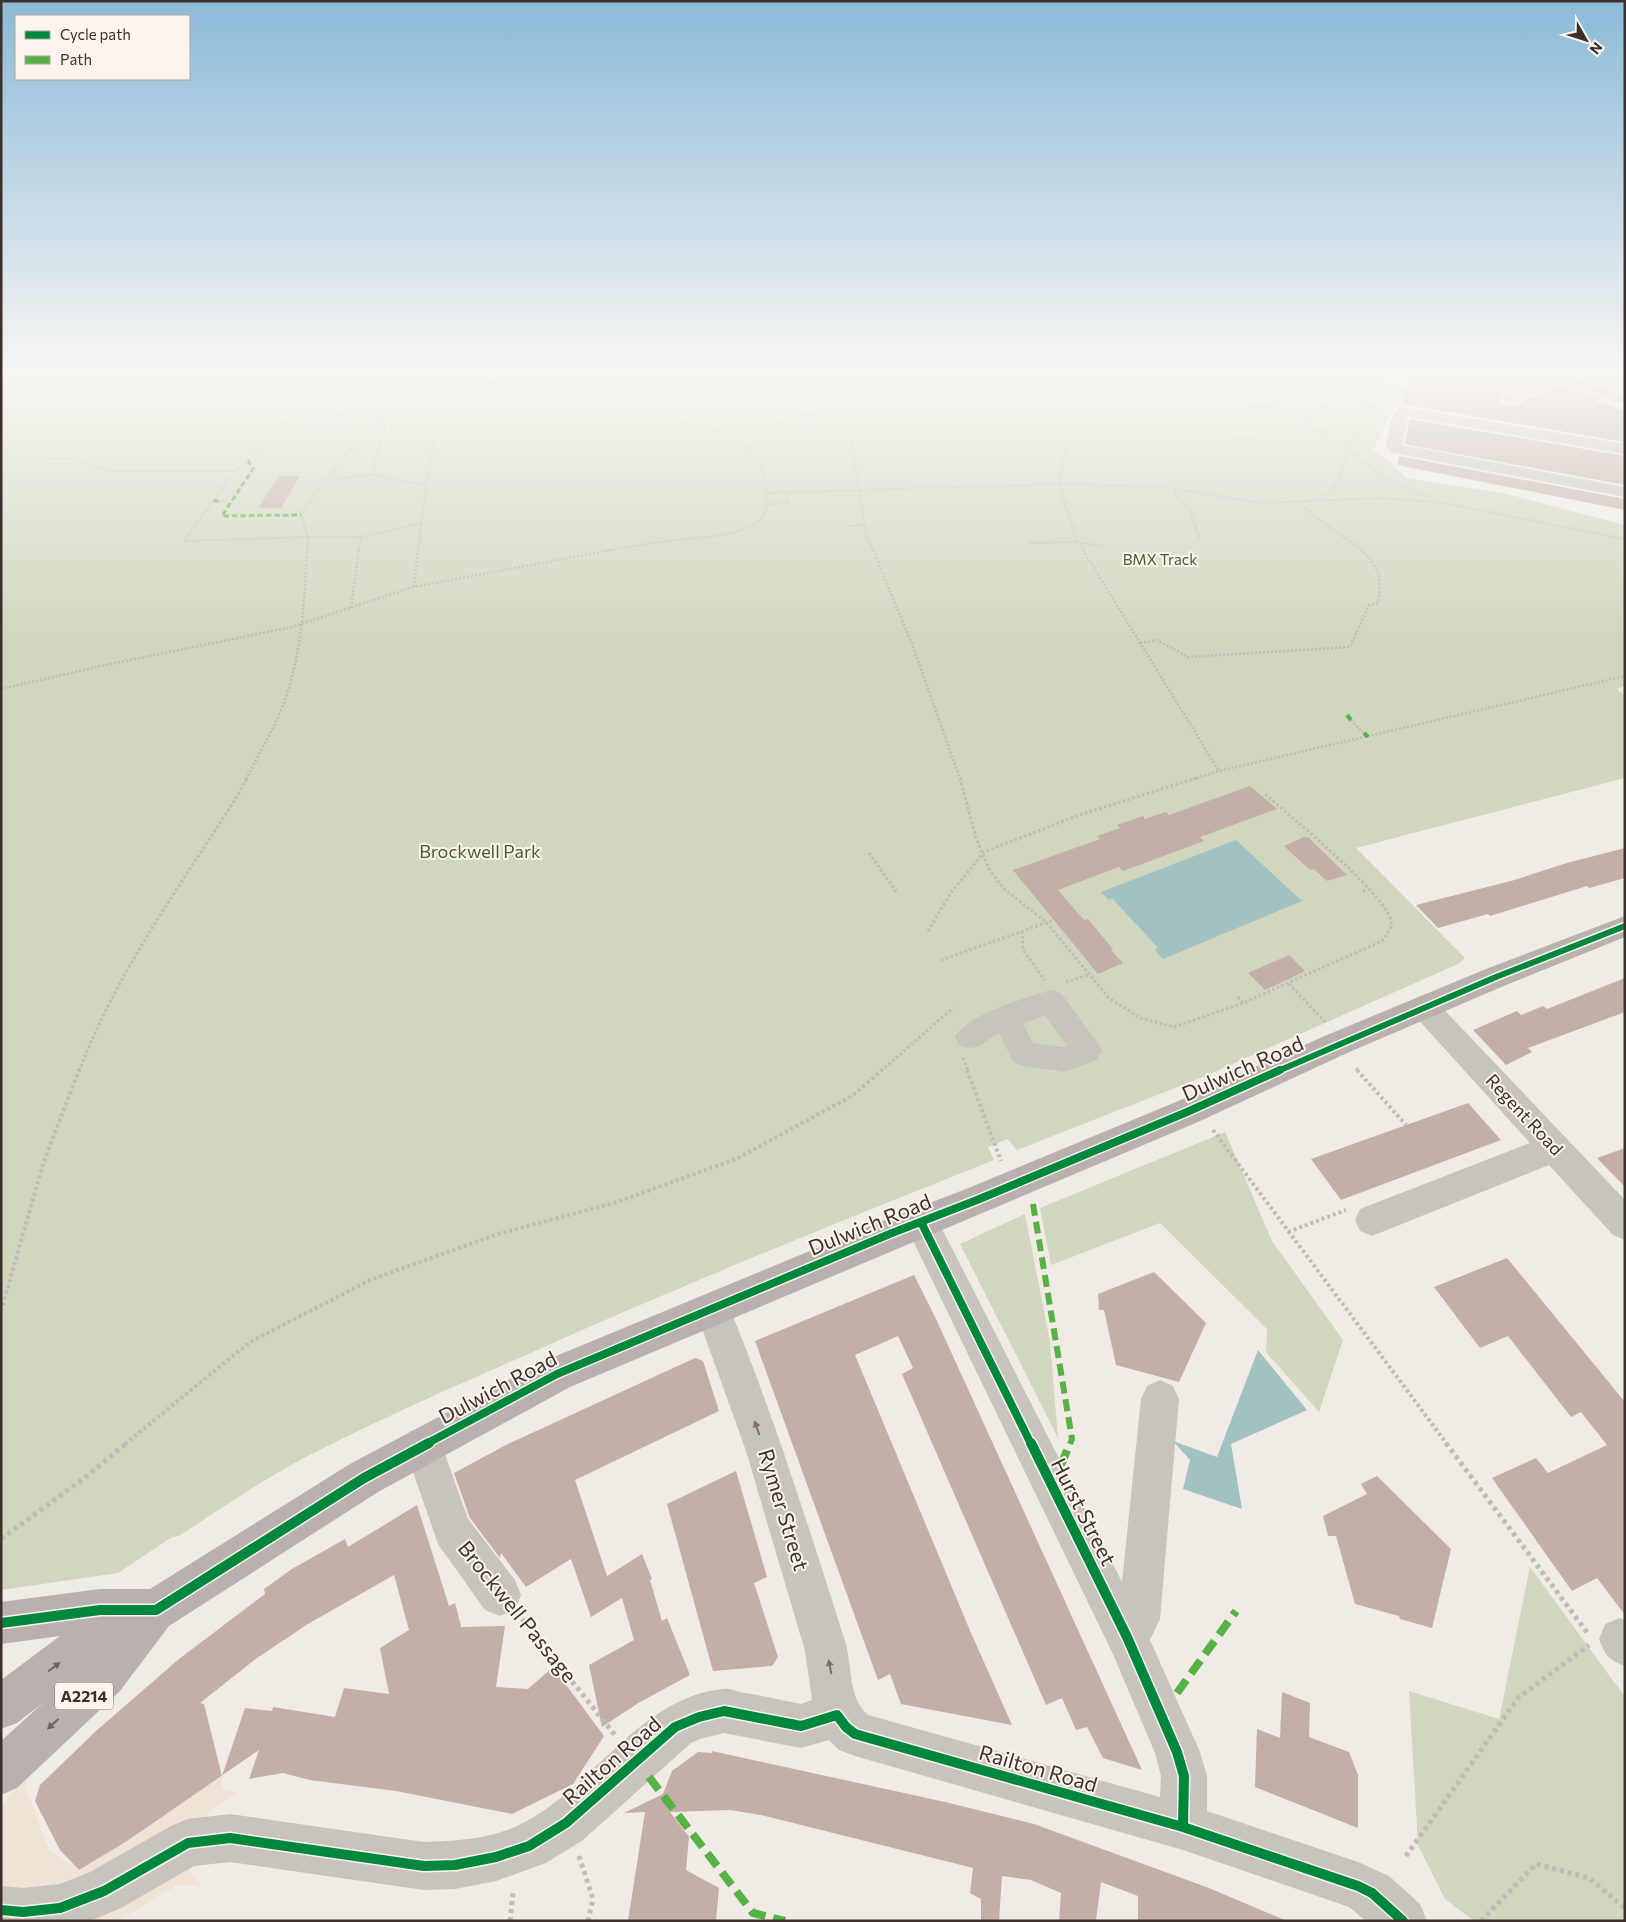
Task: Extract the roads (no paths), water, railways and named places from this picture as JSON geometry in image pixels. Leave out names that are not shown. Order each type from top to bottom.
[{"type":"main road","name":"Dulwich Road","points":[[1,1707],[79,1649],[156,1610],[364,1478],[557,1374],[1187,1112],[1424,1007],[1621,931]]},
{"type":"main road","name":"Dulwich Road","points":[[1,1772],[105,1676],[156,1610]]},
{"type":"main road","points":[[1,1623],[92,1611],[156,1610]]},
{"type":"street","points":[[1467,463],[1625,492]]},
{"type":"street","points":[[965,1045],[988,1025],[1006,1019],[1051,994],[1087,1051],[1064,1060],[1024,1054],[1006,1019]]},
{"type":"street","name":"Regent Road","points":[[1424,1007],[1625,1224]]},
{"type":"street","points":[[1372,1220],[1555,1148]]},
{"type":"street","name":"Hurst Street","points":[[921,1222],[1127,1637],[1177,1752],[1184,1776],[1183,1827]]},
{"type":"street","name":"Rymer Street","points":[[713,1309],[765,1451],[824,1642],[832,1675],[833,1701],[837,1715]]},
{"type":"street","points":[[1127,1637],[1139,1619],[1160,1399]]},
{"type":"street","name":"Brockwell Passage","points":[[423,1446],[452,1530],[500,1595]]},
{"type":"street","name":"Railton Road","points":[[1,1910],[23,1912],[60,1908],[104,1892],[188,1843],[230,1838],[424,1866],[455,1865],[496,1857],[529,1846],[566,1823],[675,1727],[699,1717],[724,1711],[801,1726],[837,1715],[846,1727],[855,1734],[1183,1827],[1358,1886],[1372,1893],[1404,1921]]},
{"type":"water","points":[[1236,840],[1302,901],[1163,959],[1155,950],[1158,948],[1112,898],[1109,900],[1101,892]]},
{"type":"water","points":[[1258,1350],[1307,1410],[1231,1444],[1242,1509],[1183,1489],[1190,1460],[1173,1441],[1217,1457]]},
{"type":"park label","name":"BMX Track","points":[[1160,560]]},
{"type":"park label","name":"Brockwell Park","points":[[480,852]]}]
